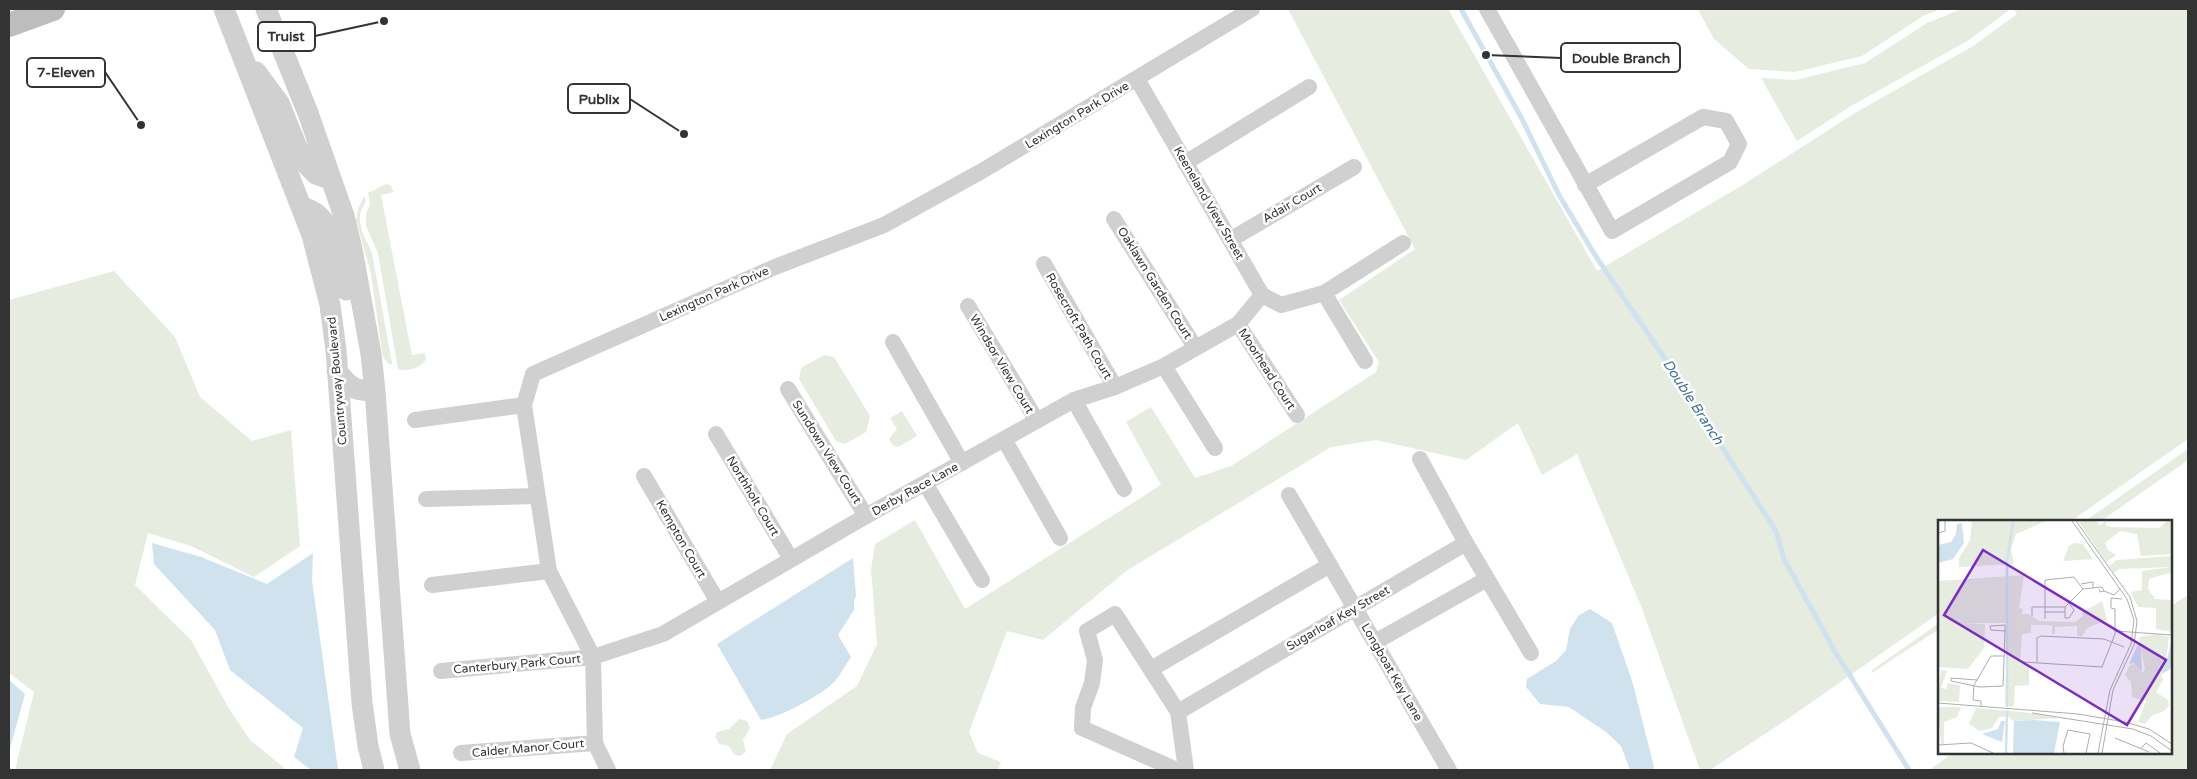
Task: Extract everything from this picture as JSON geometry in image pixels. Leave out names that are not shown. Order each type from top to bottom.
[{"type":"main road","points":[[9,25],[54,9]]},
{"type":"street","name":"Countryway Boulevard","points":[[224,9],[312,236],[330,304],[337,371],[362,703],[368,746],[374,770]]},
{"type":"street","points":[[266,9],[308,113],[344,216],[352,249],[374,383],[400,734],[410,770]]},
{"type":"street","name":"Lexington Park Drive","points":[[608,770],[595,742],[593,657],[549,571],[524,406],[533,374],[774,267],[884,225],[982,171],[1252,9]]},
{"type":"street","points":[[1487,9],[1585,185],[1612,231],[1730,162],[1739,144],[1726,121],[1702,117],[1585,185]]},
{"type":"street","points":[[242,54],[279,103],[296,145],[308,166],[316,174],[330,179]]},
{"type":"street","name":"Keeneland View Street","points":[[1137,79],[1262,295]]},
{"type":"street","points":[[1185,163],[1309,87]]},
{"type":"street","name":"Adair Court","points":[[1230,240],[1354,167]]},
{"type":"street","points":[[301,207],[307,208],[324,223],[334,242],[361,355],[374,383]]},
{"type":"street","name":"Oaklawn Garden Court","points":[[1114,220],[1195,347]]},
{"type":"street","points":[[1238,324],[1262,295],[1281,305],[1324,293],[1403,243]]},
{"type":"street","name":"Rosecroft Path Court","points":[[1044,264],[1115,387]]},
{"type":"street","points":[[1324,293],[1365,361]]},
{"type":"street","name":"Windsor View Court","points":[[968,306],[1036,421]]},
{"type":"street","name":"Derby Race Lane","points":[[593,657],[663,634],[866,516],[1074,400],[1115,387],[1164,366],[1238,324]]},
{"type":"street","name":"Moorhead Court","points":[[1238,324],[1296,414]]},
{"type":"street","points":[[893,342],[962,463]]},
{"type":"street","points":[[1164,366],[1215,448]]},
{"type":"street","points":[[337,371],[346,384],[359,391],[374,383]]},
{"type":"street","name":"Sundown View Court","points":[[788,389],[866,516]]},
{"type":"street","points":[[1074,400],[1124,490]]},
{"type":"street","points":[[415,420],[524,406]]},
{"type":"street","name":"Northholt Court","points":[[716,434],[791,559]]},
{"type":"street","points":[[1004,439],[1060,538]]},
{"type":"street","points":[[1420,459],[1531,654]]},
{"type":"street","name":"Kempton Court","points":[[644,476],[718,602]]},
{"type":"street","points":[[926,483],[982,580]]},
{"type":"street","name":"Longboat Key Lane","points":[[1290,495],[1449,770]]},
{"type":"street","points":[[426,500],[537,496]]},
{"type":"street","name":"Sugarloaf Key Street","points":[[1178,712],[1466,542]]},
{"type":"street","points":[[1151,669],[1330,565]]},
{"type":"street","points":[[432,584],[549,571]]},
{"type":"street","points":[[1375,642],[1487,579]]},
{"type":"street","points":[[356,613],[364,635],[387,770]]},
{"type":"street","points":[[1177,770],[1082,728],[1083,708],[1092,683],[1095,660],[1086,631],[1115,614],[1178,712],[1186,770]]},
{"type":"street","name":"Canterbury Park Court","points":[[440,671],[593,657]]},
{"type":"street","name":"Calder Manor Court","points":[[461,753],[595,742]]},
{"type":"shaded area","points":[[1288,9],[1448,9],[1597,271],[1741,186],[1855,113],[1973,46],[2017,14],[2014,9],[2188,9],[2188,439],[2072,520],[1938,520],[1938,614],[1789,718],[1710,770],[1700,770],[1641,606],[1577,454],[1542,475],[1518,423],[1466,460],[1376,440],[1331,447],[1126,571],[1043,640],[1007,631],[969,732],[978,753],[1001,762],[998,770],[770,770],[787,734],[857,686],[877,644],[871,570],[875,544],[915,520],[965,609],[1161,485],[1126,422],[1151,407],[1195,478],[1231,466],[1376,372],[1379,362],[1339,300],[1415,249]]},
{"type":"shaded area","points":[[1698,9],[1941,9],[1923,16],[1862,56],[1795,72],[1749,69],[1714,39]]},
{"type":"shaded area","points":[[1962,9],[2007,9],[2008,11],[1969,40],[1851,106],[1797,141],[1761,78],[1795,80],[1865,63],[1927,23]]},
{"type":"shaded area","points":[[386,184],[390,185],[394,192],[381,195],[412,355],[425,353],[426,359],[421,365],[410,370],[398,369],[378,253],[366,226],[366,214],[370,204],[368,193]]},
{"type":"shaded area","points":[[364,196],[366,200],[360,214],[360,222],[362,232],[372,253],[392,363],[390,365],[383,357],[371,274],[356,220],[358,209]]},
{"type":"shaded area","points":[[114,271],[175,337],[200,397],[252,441],[291,430],[300,546],[254,577],[191,546],[148,533],[135,585],[191,640],[228,707],[250,740],[287,770],[15,770],[34,692],[9,673],[9,300]]},
{"type":"shaded area","points":[[824,355],[834,357],[870,416],[866,432],[845,444],[836,441],[799,379],[801,368]]},
{"type":"shaded area","points":[[902,411],[917,436],[898,447],[893,445],[889,439],[897,429],[890,418]]},
{"type":"shaded area","points":[[2188,449],[2188,460],[2102,520],[2086,520]]},
{"type":"shaded area","points":[[2188,595],[2188,770],[1929,770],[1952,754],[2172,754],[2172,605]]},
{"type":"shaded area","points":[[1938,624],[1938,630],[1872,673],[1872,670]]},
{"type":"shaded area","points":[[739,719],[747,721],[750,728],[743,740],[746,752],[739,756],[734,754],[729,746],[719,744],[715,737],[717,732],[729,729]]},
{"type":"water","points":[[152,543],[201,557],[267,584],[313,553],[312,580],[338,770],[311,770],[294,757],[303,728],[230,670],[215,630],[154,564]]},
{"type":"water","points":[[853,558],[856,596],[854,610],[838,635],[851,657],[836,680],[822,692],[779,715],[761,720],[717,644]]},
{"type":"water","points":[[1590,609],[1612,623],[1633,684],[1654,767],[1653,770],[1630,770],[1621,746],[1606,732],[1569,707],[1540,704],[1526,687],[1527,679],[1556,661],[1566,650],[1570,629],[1578,616]]},
{"type":"water","points":[[9,680],[25,694],[9,752]]},
{"type":"waterway","name":"Double Branch","points":[[1461,9],[1522,119],[1559,195],[1595,255],[1667,362],[1776,531],[1784,559],[1834,650],[1909,770]]},
{"type":"place","name":"Truist","points":[[384,21]]},
{"type":"place","name":"Double Branch","points":[[1486,55]]},
{"type":"place","name":"7-Eleven","points":[[141,125]]},
{"type":"place","name":"Publix","points":[[684,134]]}]
